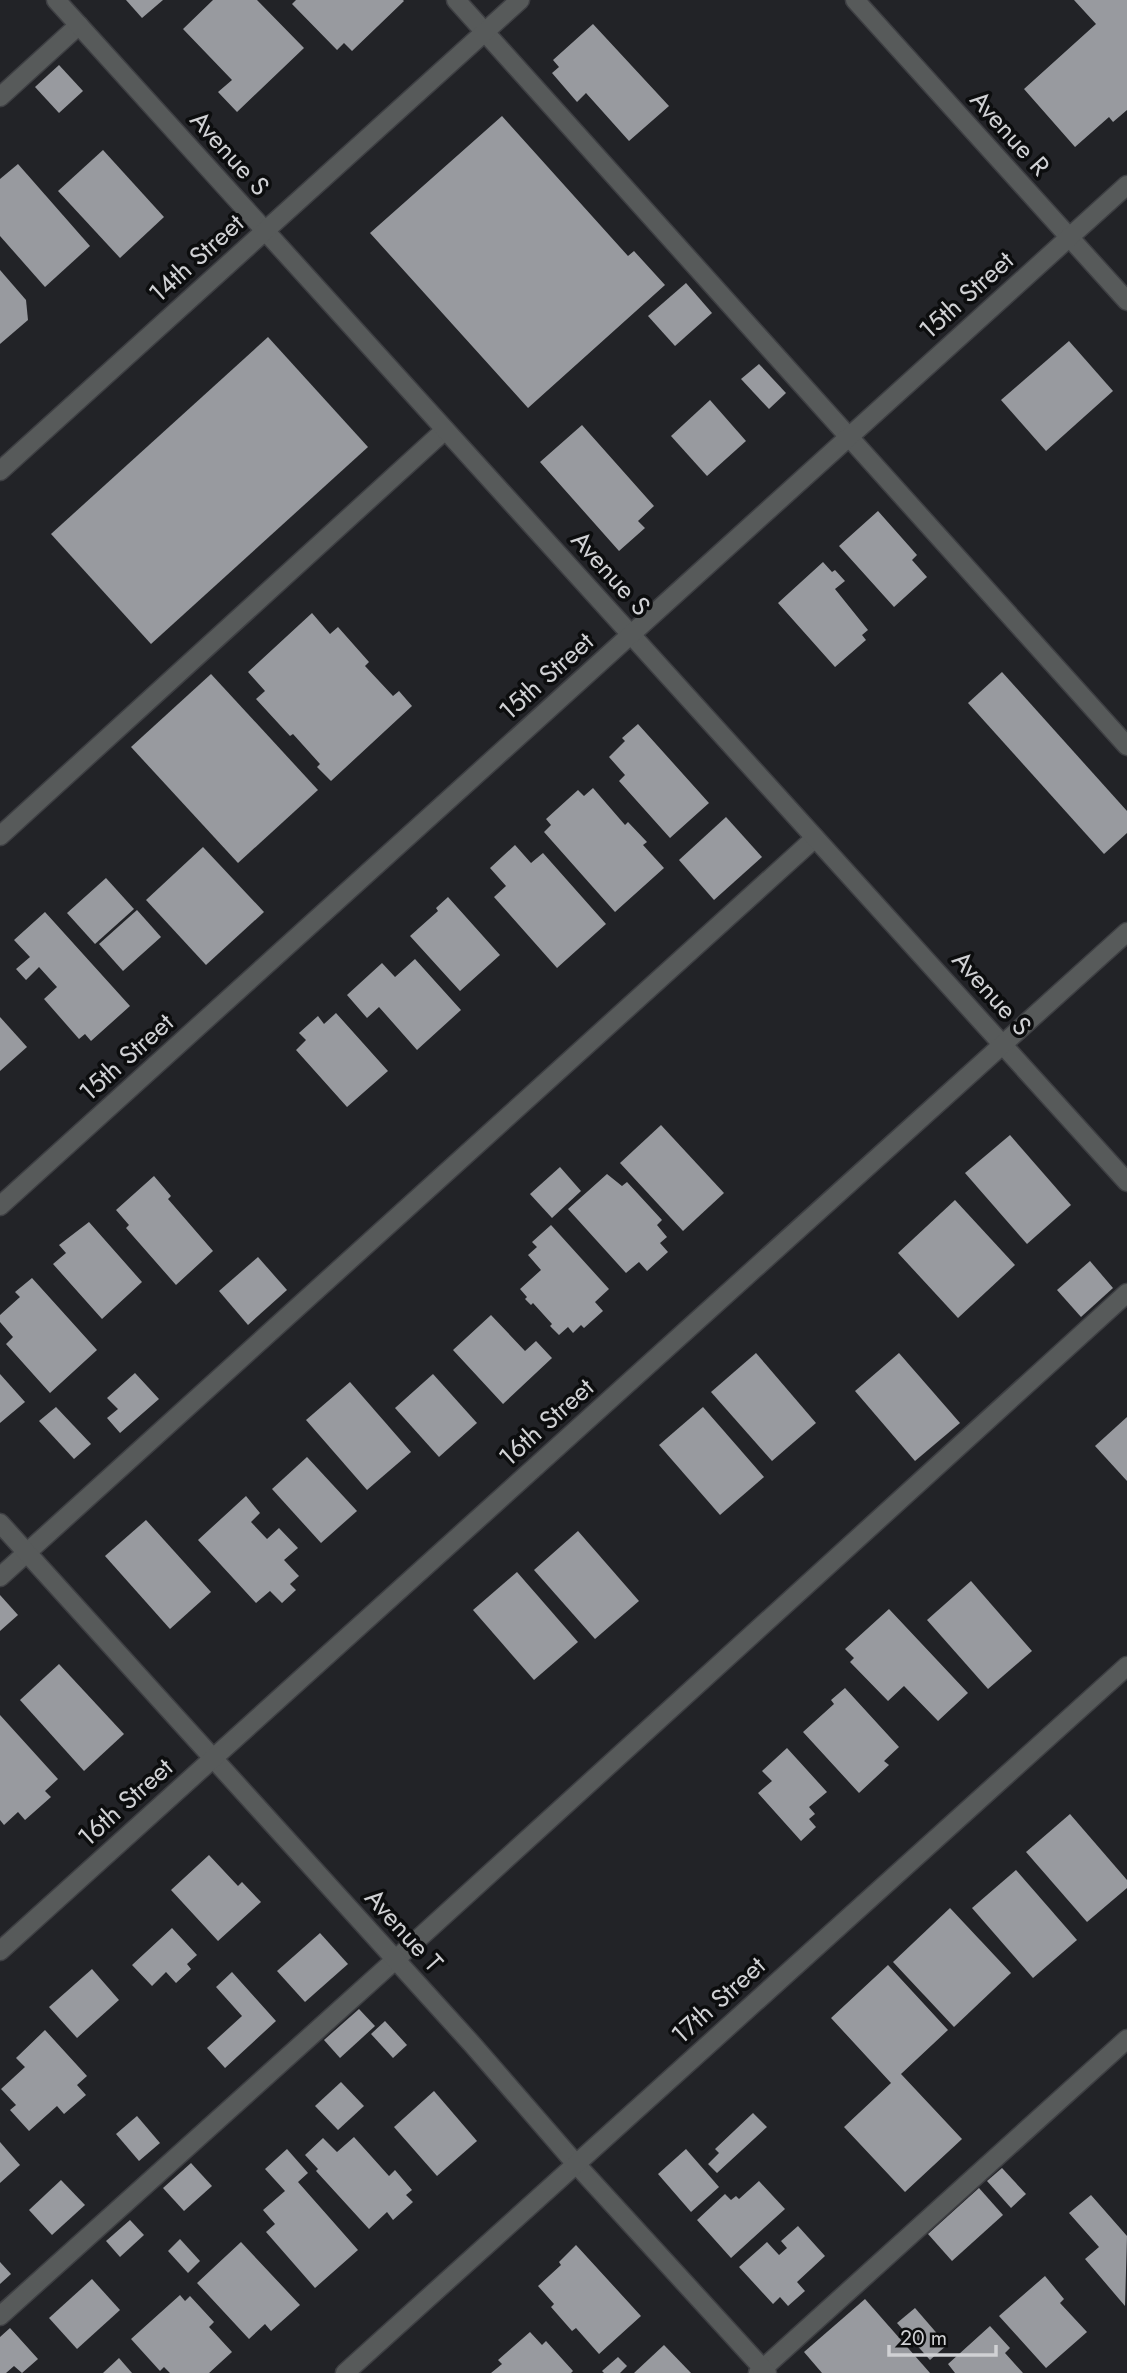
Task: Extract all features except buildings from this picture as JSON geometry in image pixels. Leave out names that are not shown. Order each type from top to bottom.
[{"type":"street","name":"Avenue S","points":[[56,0],[1127,1182]]},
{"type":"street","points":[[456,0],[1127,746]]},
{"type":"street","name":"14th Street","points":[[0,471],[520,0]]},
{"type":"street","name":"Avenue R","points":[[855,0],[1127,301]]},
{"type":"street","points":[[0,97],[79,25]]},
{"type":"street","name":"15th Street","points":[[0,1206],[1127,185]]},
{"type":"street","points":[[0,836],[445,430]]},
{"type":"street","points":[[0,1577],[815,838]]},
{"type":"street","name":"16th Street","points":[[0,1951],[1127,932]]},
{"type":"street","points":[[0,2316],[1127,1293]]},
{"type":"street","name":"Avenue T","points":[[0,1523],[763,2371]]},
{"type":"street","name":"17th Street","points":[[345,2373],[1127,1666]]},
{"type":"street","points":[[763,2371],[1127,2039]]}]
